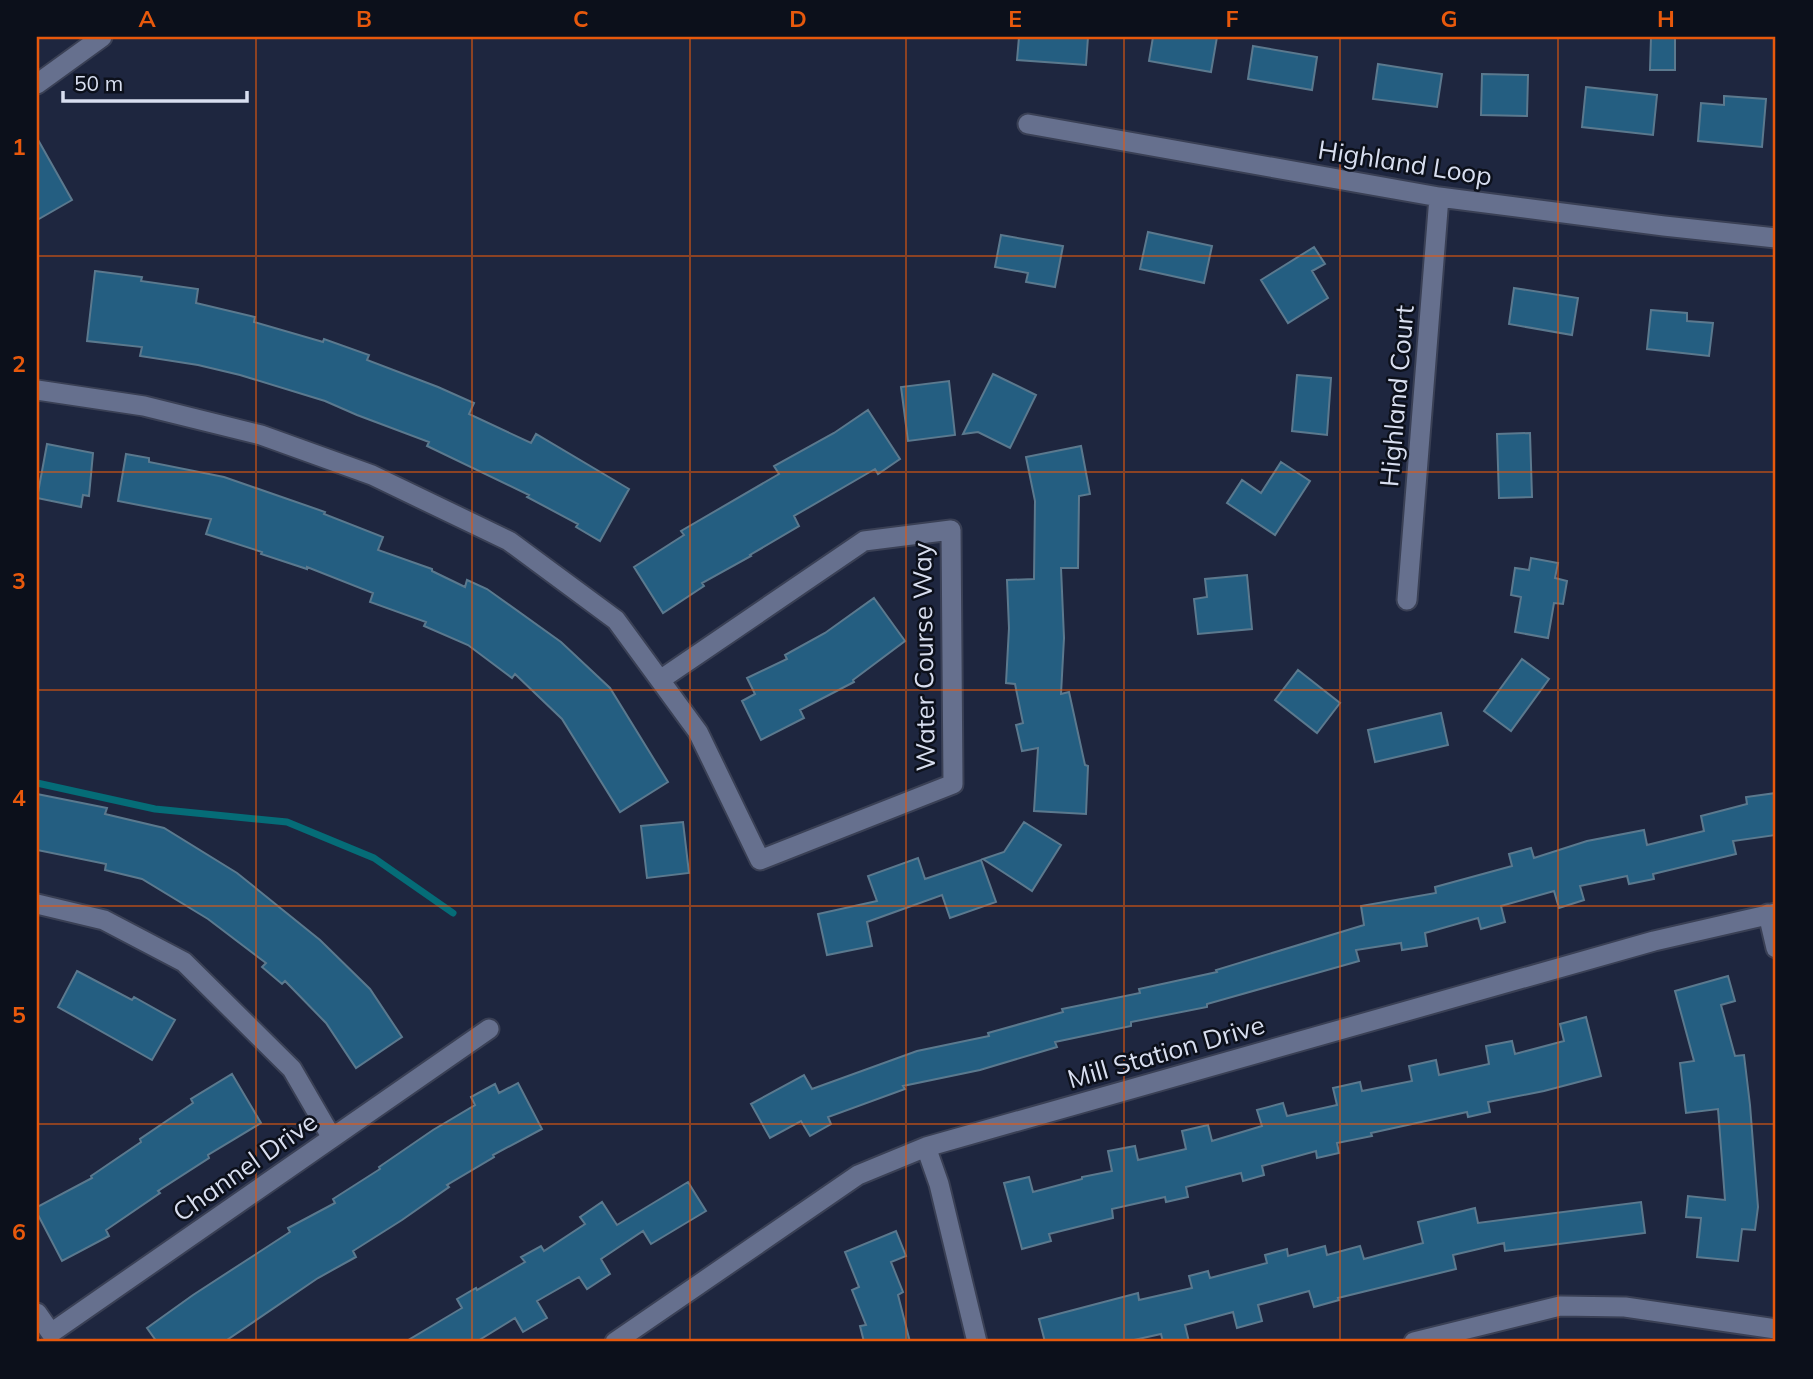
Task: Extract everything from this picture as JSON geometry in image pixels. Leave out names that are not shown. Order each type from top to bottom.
[{"type":"street","points":[[37,84],[102,37]]},
{"type":"street","name":"Highland Loop","points":[[1028,124],[1439,197],[1651,225],[1776,238]]},
{"type":"street","name":"Highland Court","points":[[1407,600],[1439,197]]},
{"type":"street","name":"Water Course Way","points":[[37,390],[144,406],[248,432],[372,475],[509,541],[616,620],[698,732],[760,860],[953,784],[951,530],[864,541],[660,680]]},
{"type":"street","points":[[37,904],[104,919],[184,961],[292,1069],[332,1138]]},
{"type":"street","points":[[1772,913],[1776,948]]},
{"type":"street","name":"Mill Station Drive","points":[[615,1342],[858,1175],[926,1147],[1654,942],[1772,913]]},
{"type":"street","name":"Channel Drive","points":[[37,1312],[51,1333],[489,1029]]},
{"type":"street","points":[[926,1147],[939,1184],[977,1342]]},
{"type":"street","points":[[1414,1342],[1560,1306],[1625,1307],[1776,1329]]},
{"type":"building","points":[[1019,37],[1088,37],[1086,65],[1017,60]]},
{"type":"building","points":[[1153,37],[1217,37],[1211,72],[1149,61]]},
{"type":"building","points":[[1651,37],[1675,37],[1675,70],[1650,70]]},
{"type":"building","points":[[1253,46],[1317,57],[1312,90],[1248,79]]},
{"type":"building","points":[[1378,64],[1442,74],[1437,107],[1373,99]]},
{"type":"building","points":[[1482,74],[1528,75],[1527,116],[1481,115]]},
{"type":"building","points":[[1586,87],[1657,95],[1653,135],[1582,127]]},
{"type":"building","points":[[1724,96],[1766,99],[1762,147],[1698,141],[1701,103],[1724,105]]},
{"type":"building","points":[[37,138],[72,200],[37,220]]},
{"type":"building","points":[[1148,232],[1212,246],[1204,283],[1140,269]]},
{"type":"building","points":[[1001,235],[1063,246],[1055,287],[1026,282],[1028,273],[995,267]]},
{"type":"building","points":[[1314,247],[1325,264],[1312,271],[1328,298],[1288,323],[1261,280]]},
{"type":"building","points":[[95,271],[142,277],[141,281],[198,289],[196,303],[255,317],[254,322],[323,342],[324,339],[369,355],[367,360],[474,403],[469,414],[531,443],[536,434],[629,489],[600,541],[576,527],[578,524],[527,497],[529,495],[427,446],[429,442],[325,401],[240,375],[140,356],[142,347],[87,341]]},
{"type":"building","points":[[1514,288],[1578,298],[1572,335],[1509,324]]},
{"type":"building","points":[[1651,310],[1687,313],[1687,321],[1713,323],[1709,356],[1647,349]]},
{"type":"building","points":[[993,374],[1036,395],[1010,448],[978,432],[963,434]]},
{"type":"building","points":[[1297,375],[1331,378],[1327,435],[1292,431]]},
{"type":"building","points":[[949,381],[955,435],[908,441],[901,387]]},
{"type":"building","points":[[868,410],[900,459],[878,474],[875,469],[794,516],[799,526],[702,583],[704,586],[663,613],[634,567],[684,535],[681,531],[779,474],[774,466],[834,433]]},
{"type":"building","points":[[1530,433],[1532,497],[1499,498],[1497,434]]},
{"type":"building","points":[[47,444],[93,453],[89,496],[83,495],[81,507],[37,498]]},
{"type":"building","points":[[1081,446],[1090,494],[1079,496],[1078,568],[1061,568],[1064,638],[1061,694],[1069,692],[1085,765],[1088,766],[1086,814],[1034,811],[1038,748],[1022,751],[1016,725],[1023,723],[1015,684],[1006,683],[1009,628],[1007,580],[1034,579],[1035,501],[1026,457]]},
{"type":"building","points":[[126,454],[149,458],[149,462],[224,477],[325,512],[324,514],[383,537],[378,550],[432,569],[465,587],[467,580],[487,589],[561,642],[610,688],[668,782],[620,812],[562,719],[515,674],[512,678],[468,645],[424,626],[426,622],[370,602],[373,593],[307,567],[206,534],[211,519],[118,501]]},
{"type":"building","points":[[1281,462],[1310,481],[1275,535],[1227,503],[1242,480],[1261,493]]},
{"type":"building","points":[[1531,558],[1558,563],[1555,578],[1567,581],[1563,604],[1554,603],[1548,638],[1515,632],[1521,597],[1511,595],[1515,568],[1529,570]]},
{"type":"building","points":[[1247,575],[1252,629],[1198,634],[1194,599],[1207,597],[1205,579]]},
{"type":"building","points":[[874,598],[905,641],[853,680],[854,682],[800,710],[804,718],[761,740],[742,701],[755,694],[747,678],[787,659],[785,655],[825,633]]},
{"type":"building","points":[[1522,659],[1549,679],[1511,731],[1484,711]]},
{"type":"building","points":[[1298,670],[1340,703],[1317,733],[1275,700]]},
{"type":"building","points":[[1441,713],[1448,745],[1375,762],[1368,730]]},
{"type":"building","points":[[1776,793],[1776,835],[1733,841],[1736,854],[1653,874],[1654,879],[1629,884],[1627,876],[1580,886],[1584,900],[1559,908],[1554,891],[1501,906],[1505,922],[1481,929],[1478,918],[1425,933],[1427,946],[1402,950],[1401,943],[1356,950],[1359,961],[1207,1004],[1207,1007],[1131,1022],[1131,1026],[1055,1042],[1057,1047],[980,1070],[903,1086],[905,1089],[828,1117],[831,1124],[810,1136],[801,1121],[770,1138],[751,1104],[804,1075],[812,1089],[917,1051],[989,1036],[988,1033],[1063,1012],[1062,1009],[1140,993],[1139,989],[1217,972],[1216,970],[1364,925],[1361,906],[1436,893],[1435,887],[1512,866],[1509,854],[1531,848],[1534,858],[1587,841],[1644,830],[1647,845],[1704,831],[1701,816],[1747,804],[1746,797]]},
{"type":"building","points":[[37,794],[107,808],[105,814],[164,828],[237,873],[320,940],[370,989],[402,1037],[356,1068],[326,1023],[285,981],[282,984],[262,967],[266,963],[208,919],[142,879],[105,870],[106,864],[37,850]]},
{"type":"building","points":[[683,822],[689,873],[647,878],[641,826]]},
{"type":"building","points":[[1024,822],[1061,845],[1032,891],[983,859],[1004,852]]},
{"type":"building","points":[[918,858],[925,879],[981,860],[996,902],[950,918],[942,895],[867,922],[872,946],[827,955],[818,914],[877,901],[868,876]]},
{"type":"building","points":[[77,971],[132,1000],[134,997],[175,1020],[152,1060],[58,1007]]},
{"type":"building","points":[[1728,976],[1735,1001],[1721,1005],[1735,1056],[1744,1055],[1758,1207],[1755,1230],[1742,1229],[1738,1261],[1697,1257],[1701,1218],[1686,1217],[1688,1196],[1725,1200],[1718,1109],[1686,1113],[1680,1063],[1694,1061],[1675,991]]},
{"type":"building","points":[[1586,1017],[1601,1076],[1488,1102],[1490,1112],[1468,1117],[1467,1112],[1371,1133],[1372,1136],[1337,1143],[1339,1153],[1317,1158],[1316,1151],[1262,1166],[1264,1175],[1243,1181],[1241,1173],[1186,1187],[1188,1197],[1166,1202],[1165,1197],[1112,1209],[1113,1218],[1049,1234],[1051,1241],[1022,1249],[1004,1183],[1029,1177],[1033,1192],[1112,1171],[1108,1151],[1135,1146],[1138,1160],[1186,1149],[1182,1131],[1208,1125],[1212,1141],[1262,1126],[1257,1110],[1283,1103],[1287,1116],[1337,1105],[1333,1088],[1360,1082],[1362,1091],[1412,1081],[1409,1066],[1436,1060],[1439,1075],[1489,1064],[1486,1046],[1512,1041],[1515,1054],[1564,1041],[1560,1024]]},
{"type":"building","points":[[232,1074],[261,1123],[208,1155],[209,1158],[158,1191],[160,1193],[106,1230],[109,1236],[62,1261],[37,1213],[37,1207],[92,1178],[91,1176],[141,1142],[140,1139],[193,1103],[191,1099]]},
{"type":"building","points":[[518,1083],[542,1129],[493,1155],[494,1157],[447,1185],[449,1187],[353,1251],[356,1257],[318,1278],[224,1342],[157,1342],[147,1328],[290,1232],[288,1228],[335,1203],[333,1199],[433,1130],[475,1105],[471,1097],[495,1084],[499,1093]]},
{"type":"building","points":[[688,1182],[706,1211],[651,1244],[643,1231],[601,1259],[610,1274],[587,1289],[579,1277],[537,1301],[547,1318],[523,1332],[515,1318],[476,1342],[405,1342],[462,1308],[457,1299],[525,1262],[521,1257],[541,1246],[544,1251],[585,1224],[580,1217],[602,1202],[617,1225]]},
{"type":"building","points":[[1641,1202],[1645,1233],[1505,1251],[1504,1243],[1453,1255],[1456,1269],[1338,1298],[1339,1300],[1314,1307],[1309,1291],[1258,1305],[1262,1321],[1237,1328],[1233,1312],[1185,1325],[1189,1342],[1163,1342],[1161,1334],[1125,1342],[1045,1342],[1039,1319],[1138,1293],[1139,1300],[1192,1288],[1189,1276],[1208,1271],[1210,1278],[1267,1263],[1265,1255],[1287,1249],[1288,1256],[1325,1246],[1327,1255],[1360,1246],[1364,1259],[1423,1243],[1418,1222],[1475,1208],[1478,1223]]},
{"type":"building","points":[[896,1231],[906,1256],[891,1262],[903,1292],[898,1295],[910,1342],[864,1342],[860,1326],[866,1325],[852,1290],[859,1287],[845,1252]]},
{"type":"waterway","points":[[37,783],[155,809],[287,822],[374,858],[453,913]]}]
